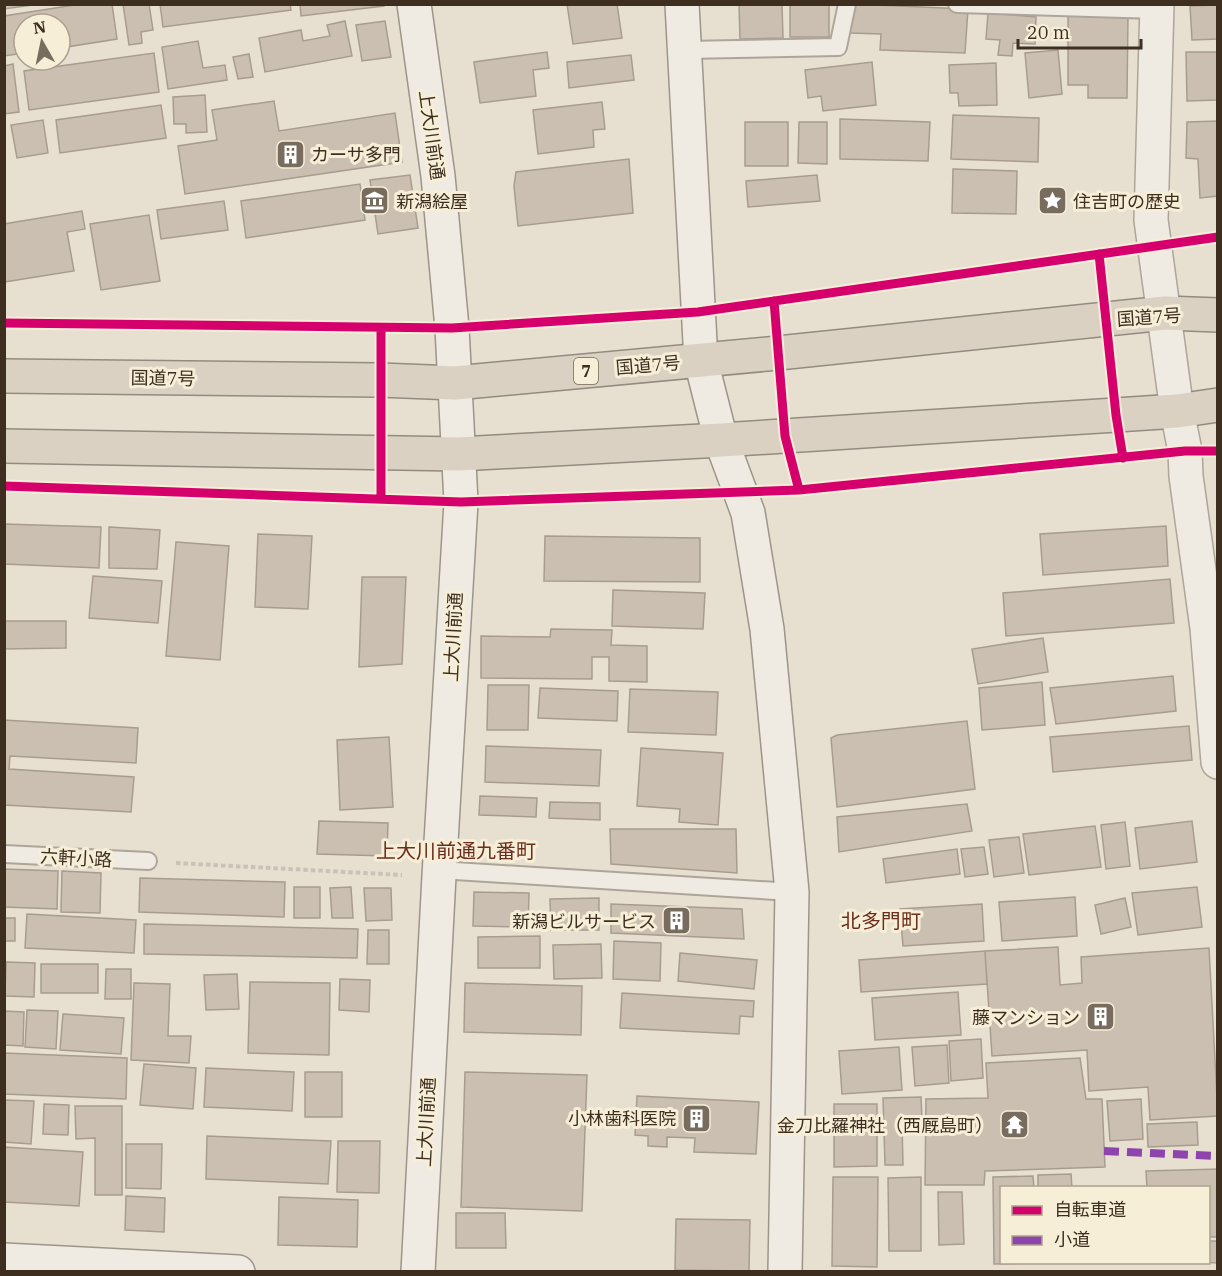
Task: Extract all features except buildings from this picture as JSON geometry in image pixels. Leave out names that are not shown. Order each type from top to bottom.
[{"type":"highway","name":"国道7号","points":[[4,376],[454,382],[701,361],[1165,314],[1218,315]]},
{"type":"highway","points":[[4,446],[459,454],[1177,411],[1218,405]]},
{"type":"street","name":"上大川前通","points":[[414,4],[438,176],[452,328],[461,502],[418,1272]]},
{"type":"street","points":[[682,4],[701,361],[721,440],[748,513],[763,606],[792,891],[785,1272]]},
{"type":"street","points":[[1157,7],[1150,220],[1177,411],[1185,451],[1186,476],[1207,628],[1218,762]]},
{"type":"street","points":[[4,1260],[238,1272]]},
{"type":"lane","points":[[685,50],[838,47],[847,4]]},
{"type":"lane","points":[[957,4],[1157,7]]},
{"type":"lane","name":"六軒小路","points":[[4,854],[148,861]]},
{"type":"lane","points":[[439,873],[792,891]]},
{"type":"path","points":[[148,861],[439,873]]},
{"type":"marked path","points":[[1104,1151],[1218,1156]]},
{"type":"cycle path","points":[[4,323],[452,328],[698,312],[1218,237]]},
{"type":"cycle path","points":[[1099,254],[1116,415],[1123,458]]},
{"type":"cycle path","points":[[774,301],[785,436],[799,490]]},
{"type":"cycle path","points":[[381,328],[381,499]]},
{"type":"cycle path","points":[[4,486],[461,502],[799,490],[1185,451],[1218,451]]},
{"type":"place","name":"カーサ多門","points":[[290,154]]},
{"type":"place","name":"新潟絵屋","points":[[375,201]]},
{"type":"place","name":"住吉町の歴史","points":[[1052,201]]},
{"type":"place","name":"新潟ビルサービス","points":[[677,921]]},
{"type":"place","name":"藤マンション","points":[[1101,1017]]},
{"type":"place","name":"小林歯科医院","points":[[697,1118]]},
{"type":"place","name":"金刀比羅神社（西厩島町）","points":[[1014,1125]]},
{"type":"district","name":"上大川前通九番町","points":[[456,850]]},
{"type":"district","name":"北多門町","points":[[881,920]]}]
